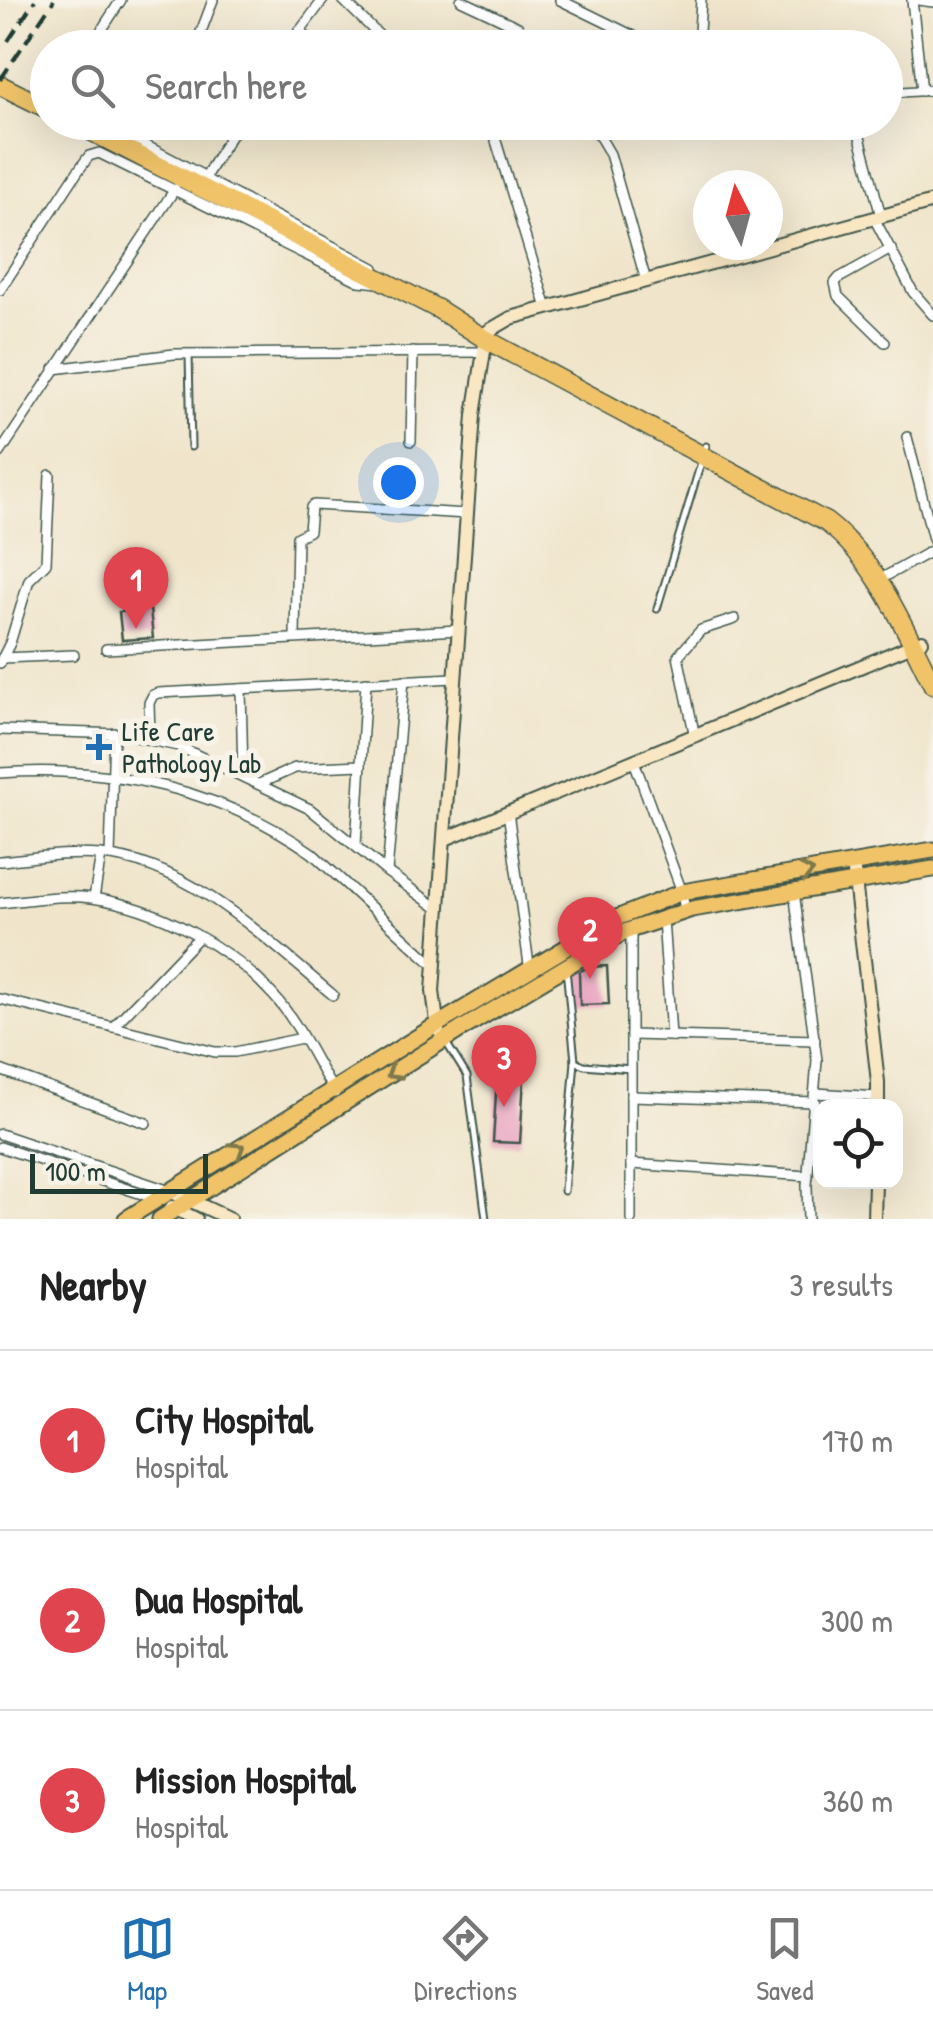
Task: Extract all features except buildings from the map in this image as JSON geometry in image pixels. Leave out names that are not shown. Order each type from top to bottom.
[{"type":"highway","points":[[0,85],[30,100]]},
{"type":"highway","points":[[108,140],[386,282],[482,338],[842,520],[886,576],[933,685]]},
{"type":"highway","points":[[704,451],[836,530],[878,581],[933,662]]},
{"type":"main road","points":[[629,921],[663,917],[852,863],[933,850]]},
{"type":"main road","points":[[160,1219],[187,1212],[561,959],[682,892],[764,888],[794,892],[933,868]]},
{"type":"main road","points":[[126,1219],[435,1026],[532,978]]},
{"type":"street","points":[[102,30],[121,0]]},
{"type":"street","points":[[202,30],[213,0]]},
{"type":"street","points":[[299,30],[324,0]]},
{"type":"street","points":[[343,0],[374,30]]},
{"type":"street","points":[[462,0],[518,28]]},
{"type":"street","points":[[560,0],[621,30]]},
{"type":"street","points":[[699,30],[701,0]]},
{"type":"street","points":[[927,91],[915,0],[933,2]]},
{"type":"street","points":[[135,140],[364,261],[386,282]]},
{"type":"street","points":[[206,178],[228,140]]},
{"type":"street","points":[[602,140],[610,154],[646,281]]},
{"type":"street","points":[[861,140],[878,217],[891,249],[913,292],[933,315]]},
{"type":"street","points":[[496,141],[547,308]]},
{"type":"street","points":[[0,290],[78,171],[94,153],[359,280],[372,284],[386,282]]},
{"type":"street","points":[[0,453],[175,189]]},
{"type":"street","points":[[54,369],[189,353],[412,352],[482,338],[511,318],[933,202]]},
{"type":"street","points":[[885,342],[838,296],[835,284],[891,249]]},
{"type":"street","points":[[444,1040],[435,1026],[433,1008],[438,909],[482,338]]},
{"type":"street","points":[[410,441],[412,352]]},
{"type":"street","points":[[907,437],[933,540]]},
{"type":"street","points":[[50,475],[46,563],[29,580],[1,661],[74,655]]},
{"type":"street","points":[[295,636],[297,537],[309,531],[310,508],[314,505],[467,514]]},
{"type":"street","points":[[886,576],[933,550]]},
{"type":"street","points":[[694,736],[678,656],[696,634],[735,619]]},
{"type":"street","points":[[106,648],[459,630]]},
{"type":"street","points":[[446,839],[918,643]]},
{"type":"street","points":[[150,738],[149,703],[153,694],[454,678]]},
{"type":"street","points":[[387,872],[404,680]]},
{"type":"street","points":[[356,845],[366,682]]},
{"type":"street","points":[[241,688],[242,776]]},
{"type":"street","points":[[0,730],[114,734],[178,746],[310,809],[438,909]]},
{"type":"street","points":[[94,898],[105,855],[114,734]]},
{"type":"street","points":[[634,761],[685,910]]},
{"type":"street","points":[[259,784],[295,768],[361,765]]},
{"type":"street","points":[[0,772],[49,769],[112,774],[139,778],[219,804],[296,842],[332,868],[436,966]]},
{"type":"street","points":[[508,812],[532,978]]},
{"type":"street","points":[[0,861],[105,855],[151,866],[218,904],[332,995]]},
{"type":"street","points":[[852,863],[878,1099]]},
{"type":"street","points":[[794,892],[816,1040],[808,1219]]},
{"type":"street","points":[[0,902],[63,896],[94,898],[144,912],[199,937],[274,996],[342,1105]]},
{"type":"street","points":[[663,917],[671,1036]]},
{"type":"street","points":[[629,921],[631,1219]]},
{"type":"street","points":[[113,1028],[199,937]]},
{"type":"street","points":[[0,999],[226,1052],[302,1038]]},
{"type":"street","points":[[631,1035],[816,1040]]},
{"type":"street","points":[[0,1070],[146,1123]]},
{"type":"street","points":[[631,1096],[840,1099]]},
{"type":"street","points":[[0,1134],[164,1195],[187,1212],[230,1219]]},
{"type":"street","points":[[0,1147],[164,1195]]},
{"type":"street","points":[[631,1164],[808,1176]]},
{"type":"street","points":[[874,1219],[875,1189]]},
{"type":"lane","points":[[189,353],[191,446]]},
{"type":"lane","points":[[658,609],[704,451]]},
{"type":"lane","points":[[561,959],[569,978],[575,1061],[564,1191]]},
{"type":"lane","points":[[444,1040],[467,1076],[486,1219]]},
{"type":"lane","points":[[575,1061],[584,1066],[631,1069]]},
{"type":"railway","points":[[8,41],[35,0]]},
{"type":"railway","points":[[34,30],[54,0]]},
{"type":"railway","points":[[0,80],[30,36]]},
{"type":"place","name":"City Hospital","points":[[136,629]]},
{"type":"place","name":"Life Care Pathology Lab","points":[[99,747]]},
{"type":"place","name":"Dua Hospital","points":[[590,979]]},
{"type":"place","name":"Mission Hospital","points":[[504,1107]]}]
